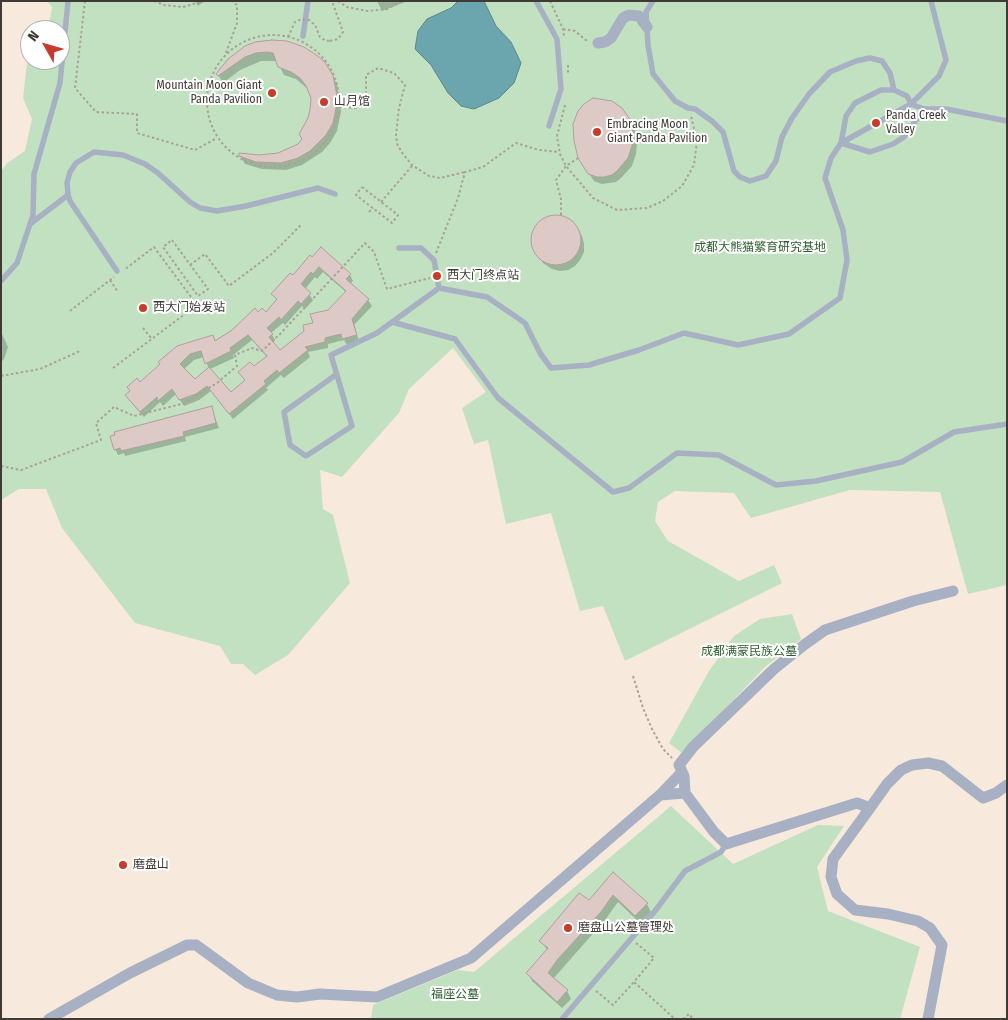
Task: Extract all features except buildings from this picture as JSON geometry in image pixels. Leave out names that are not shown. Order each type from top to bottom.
[{"type":"street","points":[[598,43],[605,42],[611,38],[623,18],[629,15],[639,16],[647,27]]},
{"type":"street","points":[[49,1019],[130,973],[187,945],[196,945],[248,983],[277,995],[297,997],[320,994],[378,997],[471,958],[660,795],[681,768],[693,747],[774,669],[825,630],[913,601],[953,591]]},
{"type":"street","points":[[928,1019],[942,945],[930,928],[918,921],[888,914],[855,910],[838,894],[831,877],[833,859],[887,784],[901,770],[912,765],[928,762],[942,766],[982,798],[996,793],[1007,785]]},
{"type":"street","points":[[681,768],[684,776],[685,793],[714,832],[726,844],[857,803],[870,808]]},
{"type":"street","points":[[660,795],[685,793]]},
{"type":"lane","points":[[1,281],[17,263],[33,215],[34,174],[60,83],[68,1]]},
{"type":"lane","points":[[303,36],[308,1]]},
{"type":"lane","points":[[536,1],[558,40],[561,89],[549,126]]},
{"type":"lane","points":[[653,1],[646,12],[648,45],[653,74],[675,101],[688,108],[695,109],[712,121],[723,132],[734,171],[740,177],[750,181],[766,176],[776,161],[782,137],[792,118],[830,72],[856,61],[870,58],[882,61],[890,73],[894,90]]},
{"type":"lane","points":[[841,143],[911,104],[939,76],[946,60],[931,1]]},
{"type":"lane","points":[[337,374],[284,412],[290,445],[306,456],[352,426],[337,374],[331,355],[377,333],[439,288],[486,296],[525,322],[540,353],[551,368],[589,365],[639,350],[684,333],[738,345],[789,334],[840,298],[847,260],[842,230],[826,178],[831,158],[841,143],[846,116],[855,104],[881,90],[894,90],[907,96],[911,104],[924,109],[946,109],[1007,121]]},
{"type":"lane","points":[[841,143],[870,152],[893,144],[904,137],[924,109]]},
{"type":"lane","points":[[119,272],[70,201],[68,195],[67,183],[70,172],[76,164],[94,152],[123,155],[145,164],[190,202],[200,208],[217,211],[246,206],[318,188],[335,194]]},
{"type":"lane","points":[[30,224],[68,195]]},
{"type":"lane","points":[[399,248],[421,248],[434,260],[439,288]]},
{"type":"lane","points":[[392,322],[456,339],[498,398],[613,492],[629,488],[677,453],[719,455],[776,485],[816,481],[902,462],[954,432],[1007,424]]},
{"type":"lane","points":[[562,1019],[655,911],[685,871],[720,852],[726,844]]},
{"type":"path","points":[[85,1],[76,88],[96,112],[137,114],[137,133],[196,150],[218,138]]},
{"type":"path","points":[[154,1],[164,5],[183,6],[202,1]]},
{"type":"path","points":[[225,56],[240,44],[260,36],[282,35],[302,41],[320,54],[332,71],[339,92],[339,107],[331,134],[317,151],[298,163],[276,168],[254,166],[234,156],[218,138],[209,120],[206,98],[211,76],[225,56],[237,23],[237,5],[232,1]]},
{"type":"path","points":[[288,37],[295,22],[302,19],[309,20],[315,25],[320,37],[325,40],[338,39],[343,32],[332,1]]},
{"type":"path","points":[[338,1],[347,7],[367,11],[387,9],[402,1]]},
{"type":"path","points":[[550,1],[563,29],[564,38]]},
{"type":"path","points":[[563,29],[575,31],[586,41],[598,43]]},
{"type":"path","points":[[568,63],[568,81]]},
{"type":"path","points":[[339,107],[356,108],[366,96],[366,75],[378,68],[394,74],[405,85],[398,118],[397,144],[412,165],[429,176],[440,178],[483,167],[516,143],[539,150],[560,152]]},
{"type":"path","points":[[565,100],[557,136],[560,152],[566,166],[593,198],[618,210],[647,208],[663,200],[682,186],[694,166],[697,142],[688,108]]},
{"type":"path","points":[[561,215],[562,199],[556,180],[566,166],[578,158]]},
{"type":"path","points":[[380,202],[412,165]]},
{"type":"path","points":[[434,260],[458,198],[464,172]]},
{"type":"path","points":[[362,187],[398,215],[392,223],[373,208],[356,195],[362,187]]},
{"type":"path","points":[[369,212],[373,208]]},
{"type":"path","points":[[190,265],[205,254],[229,286],[273,253],[301,224]]},
{"type":"path","points":[[172,240],[208,289],[198,296],[180,272],[162,247],[172,240]]},
{"type":"path","points":[[1,466],[21,470],[101,440],[96,423],[114,407],[134,416],[185,404],[217,383],[237,366],[235,355],[252,348],[262,351],[364,243],[374,252],[387,289],[437,276]]},
{"type":"path","points":[[70,311],[154,247],[197,305],[113,368]]},
{"type":"path","points":[[175,276],[180,272]]},
{"type":"path","points":[[110,280],[118,292]]},
{"type":"path","points":[[143,328],[152,339]]},
{"type":"path","points":[[1,376],[40,369],[80,351]]},
{"type":"path","points":[[633,676],[652,729],[663,749],[681,768]]},
{"type":"path","points":[[590,986],[613,1005],[654,958],[630,938]]},
{"type":"path","points":[[634,982],[675,1019]]},
{"type":"path","points":[[683,1019],[689,1014],[693,1019]]},
{"type":"green space","name":"成都大熊猫繁育研究基地","points":[[47,1],[1007,1],[1007,585],[968,594],[940,492],[850,490],[751,518],[734,493],[675,491],[658,502],[655,521],[668,541],[739,581],[774,565],[782,583],[625,661],[603,606],[580,611],[551,513],[506,524],[488,440],[474,444],[462,408],[486,392],[453,348],[409,389],[399,413],[342,477],[320,470],[323,509],[333,515],[350,583],[288,655],[255,675],[243,664],[231,664],[220,646],[135,623],[62,528],[46,489],[19,489],[1,500],[1,172],[7,163],[25,151],[32,119],[23,98],[26,70],[70,70],[70,20],[50,20],[52,7]]},
{"type":"green space","name":"成都满蒙民族公墓","points":[[792,614],[801,639],[766,666],[682,753],[669,743],[709,671],[734,636],[760,619]]},
{"type":"green space","name":"福座公墓","points":[[671,806],[733,864],[818,825],[844,826],[817,867],[828,911],[920,947],[900,1019],[371,1019],[373,1005],[458,970],[474,972]]},
{"type":"water","points":[[458,1],[484,1],[496,26],[511,42],[521,63],[514,83],[499,98],[474,109],[461,106],[448,93],[431,65],[415,49],[418,31],[427,19],[451,8]]},
{"type":"place","name":"Mountain Moon Giant Panda Pavilion","points":[[272,93]]},
{"type":"place","name":"山月馆","points":[[324,102]]},
{"type":"place","name":"Panda Creek Valley","points":[[876,123]]},
{"type":"place","name":"Embracing Moon Giant Panda Pavilion","points":[[597,132]]},
{"type":"place","name":"西大门终点站","points":[[437,276]]},
{"type":"place","name":"西大门始发站","points":[[143,308]]},
{"type":"place","name":"磨盘山","points":[[123,865]]},
{"type":"place","name":"磨盘山公墓管理处","points":[[568,928]]}]
